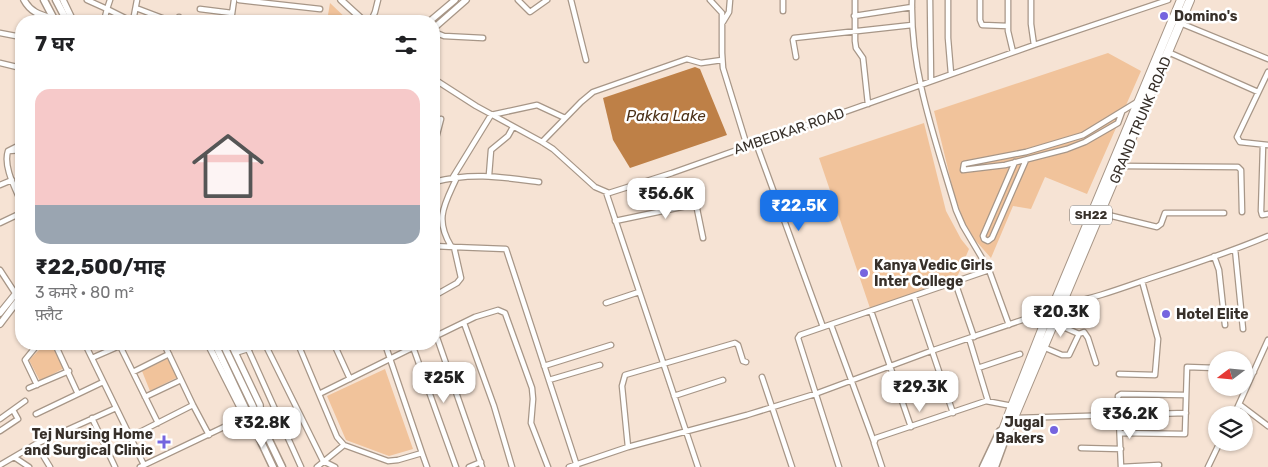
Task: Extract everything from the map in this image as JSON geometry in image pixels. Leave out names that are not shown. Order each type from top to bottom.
[{"type":"highway","name":"GRAND TRUNK ROAD","points":[[1004,434],[1012,406],[1047,317],[1181,0]]},
{"type":"highway","name":"GRAND TRUNK ROAD","points":[[1004,434],[1014,418],[1190,0]]},
{"type":"highway","points":[[1145,85],[1153,88]]},
{"type":"highway","name":"SH22","points":[[990,467],[1004,434]]},
{"type":"main road","points":[[44,0],[52,15]]},
{"type":"main road","points":[[56,0],[63,15]]},
{"type":"main road","points":[[218,350],[273,467]]},
{"type":"main road","points":[[226,350],[282,467]]},
{"type":"main road","points":[[984,467],[1000,431],[1004,434],[995,467]]},
{"type":"street","points":[[24,0],[28,7],[41,15]]},
{"type":"street","points":[[63,0],[70,15]]},
{"type":"street","points":[[87,0],[120,15]]},
{"type":"street","points":[[106,15],[110,0]]},
{"type":"street","points":[[134,15],[137,0]]},
{"type":"street","points":[[200,9],[232,13],[234,0]]},
{"type":"street","points":[[239,0],[278,2],[320,9]]},
{"type":"street","points":[[341,0],[354,15]]},
{"type":"street","points":[[374,15],[378,0]]},
{"type":"street","points":[[437,15],[455,0]]},
{"type":"street","points":[[440,23],[466,0]]},
{"type":"street","points":[[518,0],[530,12],[547,0]]},
{"type":"street","points":[[570,0],[586,60]]},
{"type":"street","points":[[710,0],[722,13],[722,60],[733,105],[746,146]]},
{"type":"street","points":[[722,24],[729,12],[730,0]]},
{"type":"street","points":[[782,0],[783,12]]},
{"type":"street","points":[[855,0],[854,30],[856,48],[863,58],[868,104]]},
{"type":"street","points":[[912,0],[912,25],[920,85],[959,219],[989,270],[1009,325]]},
{"type":"street","points":[[930,0],[931,82]]},
{"type":"street","points":[[948,0],[950,74]]},
{"type":"street","points":[[980,0],[980,20],[982,25],[1008,26]]},
{"type":"street","points":[[1008,0],[1008,26],[1013,52]]},
{"type":"street","points":[[1031,0],[1031,24],[1034,45]]},
{"type":"street","name":"AMBEDKAR ROAD","points":[[606,192],[616,191],[1013,52],[1168,0]]},
{"type":"street","points":[[854,16],[912,7]]},
{"type":"street","points":[[38,14],[48,8]]},
{"type":"street","points":[[136,8],[155,15]]},
{"type":"street","points":[[1180,23],[1268,59]]},
{"type":"street","points":[[796,58],[794,38],[912,25]]},
{"type":"street","points":[[0,33],[15,36]]},
{"type":"street","points":[[440,34],[483,38]]},
{"type":"street","points":[[1168,52],[1258,92]]},
{"type":"street","points":[[542,142],[588,96],[606,87],[687,59],[701,63],[722,60]]},
{"type":"street","points":[[0,63],[15,67]]},
{"type":"street","points":[[1268,72],[1237,137],[1240,142],[1266,145],[1261,211],[1262,215],[1268,214]]},
{"type":"street","points":[[440,83],[491,115],[542,142],[595,187],[606,192],[698,467]]},
{"type":"street","points":[[1122,112],[1118,123],[1085,142],[1068,149],[1026,160],[965,171],[962,167],[964,164],[1026,152],[1084,135],[1138,102]]},
{"type":"street","points":[[440,292],[461,280],[452,246],[442,231],[442,220],[447,201],[455,177],[491,115],[537,105],[565,118]]},
{"type":"street","points":[[489,175],[491,150],[508,136],[513,127]]},
{"type":"street","points":[[756,143],[823,327]]},
{"type":"street","points":[[8,151],[15,148]]},
{"type":"street","points":[[8,151],[15,150]]},
{"type":"street","points":[[8,151],[7,160],[15,187]]},
{"type":"street","points":[[1015,162],[983,236],[984,239],[992,238],[1026,160]]},
{"type":"street","points":[[1121,166],[1238,167],[1241,170],[1242,212]]},
{"type":"street","points":[[440,181],[455,177],[489,175],[539,182]]},
{"type":"street","points":[[0,185],[12,180]]},
{"type":"street","points":[[615,221],[696,204],[703,238]]},
{"type":"street","points":[[1100,213],[1156,227],[1161,224],[1165,213],[1224,213]]},
{"type":"street","points":[[0,223],[15,216]]},
{"type":"street","points":[[1061,304],[1080,301],[1142,281],[1268,236]]},
{"type":"street","points":[[440,246],[506,249],[577,466]]},
{"type":"street","points":[[1235,249],[1243,329]]},
{"type":"street","points":[[1214,256],[1219,270],[1225,325]]},
{"type":"street","points":[[0,270],[15,293],[0,313]]},
{"type":"street","points":[[839,467],[798,338],[800,335],[989,270]]},
{"type":"street","points":[[1119,374],[1155,375],[1158,339],[1142,281]]},
{"type":"street","points":[[955,282],[988,401]]},
{"type":"street","points":[[606,303],[639,292]]},
{"type":"street","points":[[914,297],[953,413]]},
{"type":"street","points":[[0,324],[15,305]]},
{"type":"street","points":[[440,334],[493,311],[498,310],[506,313],[532,388],[531,423],[548,467]]},
{"type":"street","points":[[872,311],[911,427]]},
{"type":"street","points":[[569,467],[577,466],[628,447],[815,394],[931,351],[1040,314],[1047,317]]},
{"type":"street","points":[[464,323],[494,406],[512,467]]},
{"type":"street","points":[[1054,323],[1079,334],[1084,332],[1096,363]]},
{"type":"street","points":[[832,325],[882,467]]},
{"type":"street","points":[[1043,347],[1062,355],[1069,355],[1079,334]]},
{"type":"street","points":[[1268,340],[1239,404],[1268,426]]},
{"type":"street","points":[[628,447],[623,378],[625,375],[735,343],[738,345],[743,361],[746,362]]},
{"type":"street","points":[[544,366],[611,345]]},
{"type":"street","points":[[440,347],[482,465],[469,467]]},
{"type":"street","points":[[33,350],[25,360],[37,385]]},
{"type":"street","points":[[58,350],[78,394]]},
{"type":"street","points":[[88,350],[142,466],[245,417]]},
{"type":"street","points":[[92,358],[110,350]]},
{"type":"street","points":[[124,350],[158,423]]},
{"type":"street","points":[[167,350],[209,435]]},
{"type":"street","points":[[211,350],[245,417],[253,424]]},
{"type":"street","points":[[234,350],[260,405],[261,423]]},
{"type":"street","points":[[236,354],[246,350]]},
{"type":"street","points":[[248,350],[301,467]]},
{"type":"street","points":[[268,350],[323,461],[335,467]]},
{"type":"street","points":[[301,350],[339,441],[344,445],[388,461],[422,453]]},
{"type":"street","points":[[337,350],[350,378]]},
{"type":"street","points":[[387,350],[427,467]]},
{"type":"street","points":[[320,394],[407,350]]},
{"type":"street","points":[[414,350],[456,467]]},
{"type":"street","points":[[133,372],[169,354]]},
{"type":"street","points":[[978,368],[1020,354]]},
{"type":"street","points":[[549,380],[600,365]]},
{"type":"street","points":[[1120,433],[1185,434],[1187,367],[1208,368]]},
{"type":"street","points":[[29,388],[68,371]]},
{"type":"street","points":[[762,377],[792,467]]},
{"type":"street","points":[[145,397],[181,380]]},
{"type":"street","points":[[674,396],[723,380]]},
{"type":"street","points":[[36,414],[103,382]]},
{"type":"street","points":[[1159,465],[1121,467],[1119,394],[1186,395]]},
{"type":"street","points":[[0,419],[25,401]]},
{"type":"street","points":[[874,443],[876,438],[988,401],[1012,406]]},
{"type":"street","points":[[130,437],[193,405]]},
{"type":"street","points":[[0,465],[36,444],[116,408]]},
{"type":"street","points":[[0,431],[18,419],[13,410]]},
{"type":"street","points":[[1014,418],[1186,413]]},
{"type":"street","points":[[92,418],[115,467]]},
{"type":"street","points":[[36,444],[50,467]]},
{"type":"street","points":[[317,467],[344,445]]},
{"type":"street","points":[[1081,448],[1121,450]]},
{"type":"street","points":[[1208,467],[1216,451]]},
{"type":"street","points":[[14,456],[30,467]]},
{"type":"shaded area","points":[[330,3],[343,15],[328,15]]},
{"type":"shaded area","points":[[1108,53],[1141,71],[1087,194],[1045,177],[1031,209],[1013,206],[991,258],[975,240],[963,220],[954,194],[934,111]]},
{"type":"shaded area","points":[[924,123],[946,211],[961,239],[969,249],[955,282],[871,311],[819,158]]},
{"type":"shaded area","points":[[39,350],[58,350],[66,367],[40,381],[29,360]]},
{"type":"shaded area","points":[[169,358],[178,377],[150,391],[142,371]]},
{"type":"shaded area","points":[[385,369],[413,449],[389,456],[346,440],[327,396]]},
{"type":"water","name":"Pakka Lake","points":[[695,67],[700,69],[727,135],[630,168],[613,140],[603,98]]},
{"type":"place","name":"Domino's","points":[[1164,16]]},
{"type":"place","name":"Kanya Vedic Girls Inter College","points":[[864,273]]},
{"type":"place","name":"Hotel Elite","points":[[1166,314]]},
{"type":"place","name":"Jugal Bakers","points":[[1054,430]]},
{"type":"place","name":"Tej Nursing Home and Surgical Clinic","points":[[164,442]]}]
